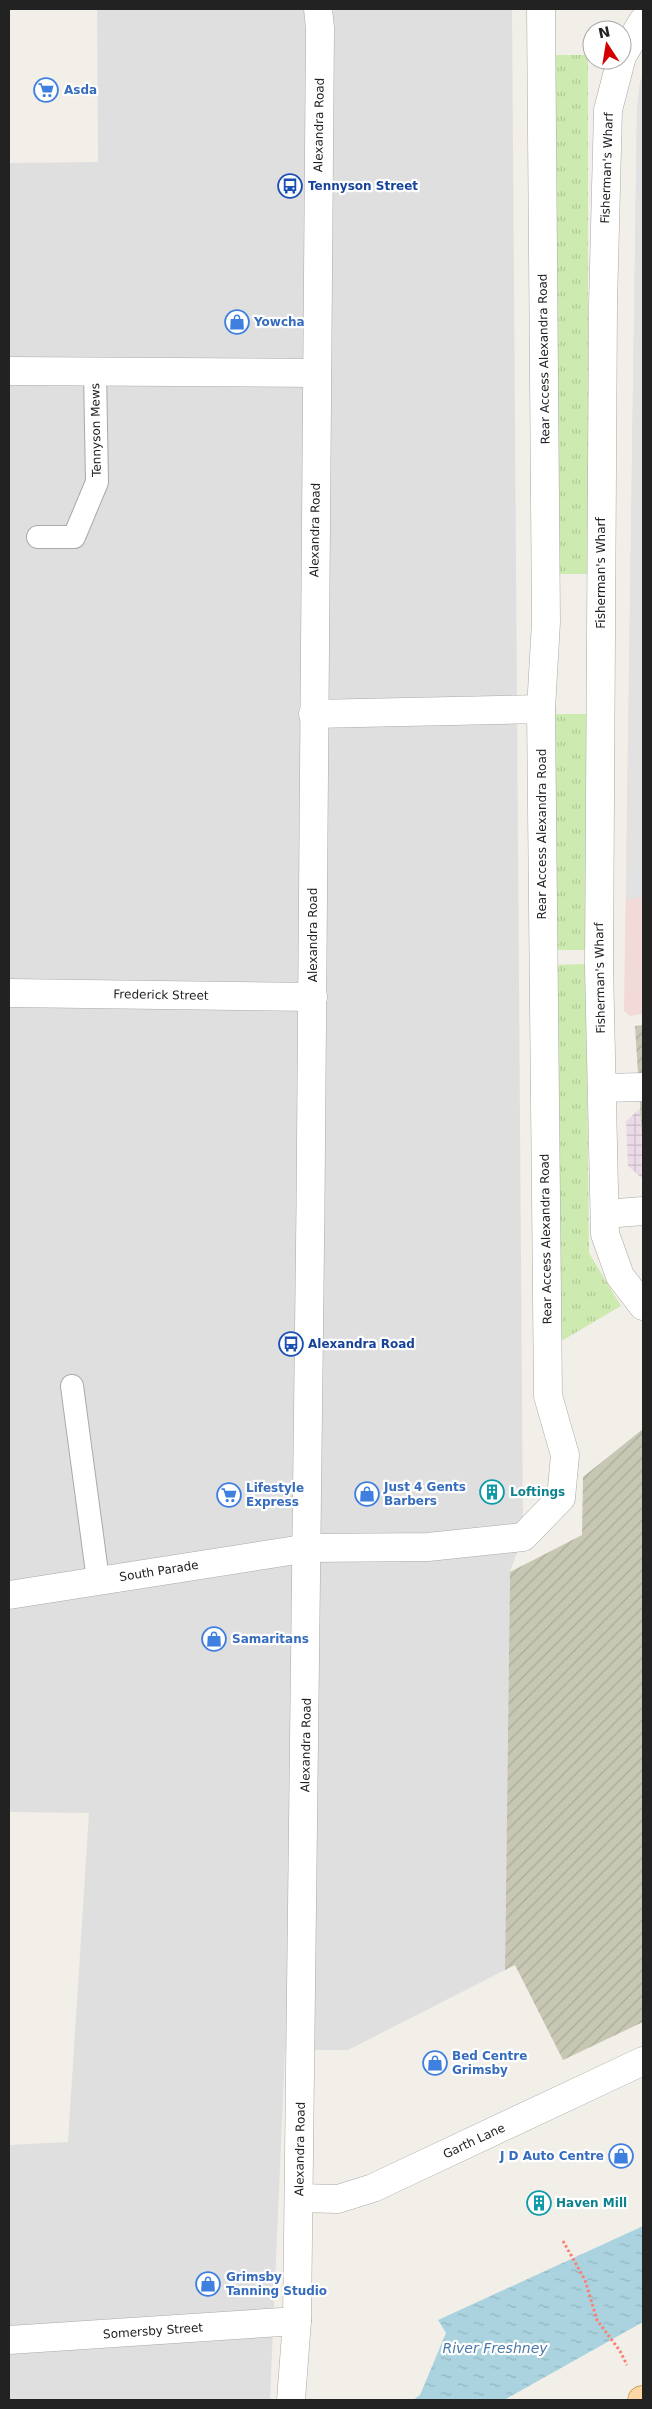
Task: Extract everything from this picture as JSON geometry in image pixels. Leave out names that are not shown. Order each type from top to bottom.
[{"type":"street","name":"Alexandra Road","points":[[291,2400],[297,2321],[309,1548],[314,997],[313,714],[320,28],[318,9]]},
{"type":"street","name":"Rear Access Alexandra Road","points":[[309,1548],[428,1547],[523,1536],[561,1498],[565,1455],[548,1396],[541,709],[546,622],[541,9]]},
{"type":"street","points":[[632,39],[643,21]]},
{"type":"street","name":"Fisherman's Wharf","points":[[618,70],[608,110],[603,305],[599,967],[605,1234],[620,1276],[643,1306]]},
{"type":"street","points":[[9,371],[317,373]]},
{"type":"street","points":[[313,714],[541,709]]},
{"type":"street","name":"Frederick Street","points":[[9,993],[314,997]]},
{"type":"street","points":[[602,1088],[643,1087]]},
{"type":"street","points":[[605,1214],[643,1211]]},
{"type":"street","name":"South Parade","points":[[9,1595],[309,1548]]},
{"type":"street","name":"Garth Lane","points":[[299,2198],[338,2199],[372,2188],[643,2061]]},
{"type":"street","name":"Somersby Street","points":[[9,2340],[297,2321]]},
{"type":"lane","name":"Tennyson Mews","points":[[38,537],[74,537],[97,482],[95,372]]},
{"type":"lane","points":[[72,1386],[98,1580]]},
{"type":"path","points":[[563,2241],[585,2280],[597,2320],[620,2350],[627,2365]]},
{"type":"shaded area","points":[[97,9],[512,9],[523,1537],[510,1572],[505,1970],[348,2050],[285,2050],[270,2400],[9,2400],[9,2145],[68,2142],[89,1813],[9,1812],[9,163],[98,162]]},
{"type":"shaded area","points":[[643,69],[643,1014],[630,1016],[624,1011],[637,107]]},
{"type":"shaded area","points":[[640,81],[643,81],[643,897],[626,900],[637,107]]},
{"type":"shaded area","points":[[643,1025],[643,1152],[635,1026]]},
{"type":"shaded area","points":[[643,1106],[643,1179],[628,1166],[626,1121]]},
{"type":"shaded area","points":[[643,1429],[643,2022],[563,2060],[515,1965],[505,1970],[510,1572],[582,1535],[583,1477]]},
{"type":"green space","points":[[555,55],[582,55],[582,70],[588,70],[588,574],[554,574]]},
{"type":"green space","points":[[552,714],[588,714],[588,950],[552,950]]},
{"type":"green space","points":[[586,964],[589,1253],[621,1306],[558,1343],[550,965]]},
{"type":"water","name":"River Freshney","points":[[643,2226],[643,2322],[504,2400],[413,2400],[420,2395],[446,2333],[438,2320]]},
{"type":"place","name":"Asda","points":[[46,90]]},
{"type":"place","name":"Tennyson Street","points":[[290,186]]},
{"type":"place","name":"Yowcha","points":[[237,322]]},
{"type":"place","name":"Alexandra Road","points":[[291,1344]]},
{"type":"place","name":"Loftings","points":[[492,1492]]},
{"type":"place","name":"Just 4 Gents Barbers","points":[[367,1494]]},
{"type":"place","name":"Lifestyle Express","points":[[229,1495]]},
{"type":"place","name":"Samaritans","points":[[214,1639]]},
{"type":"place","name":"Bed Centre Grimsby","points":[[435,2063]]},
{"type":"place","name":"J D Auto Centre","points":[[621,2156]]},
{"type":"place","name":"Haven Mill","points":[[539,2203]]},
{"type":"place","name":"Grimsby Tanning Studio","points":[[208,2284]]}]
